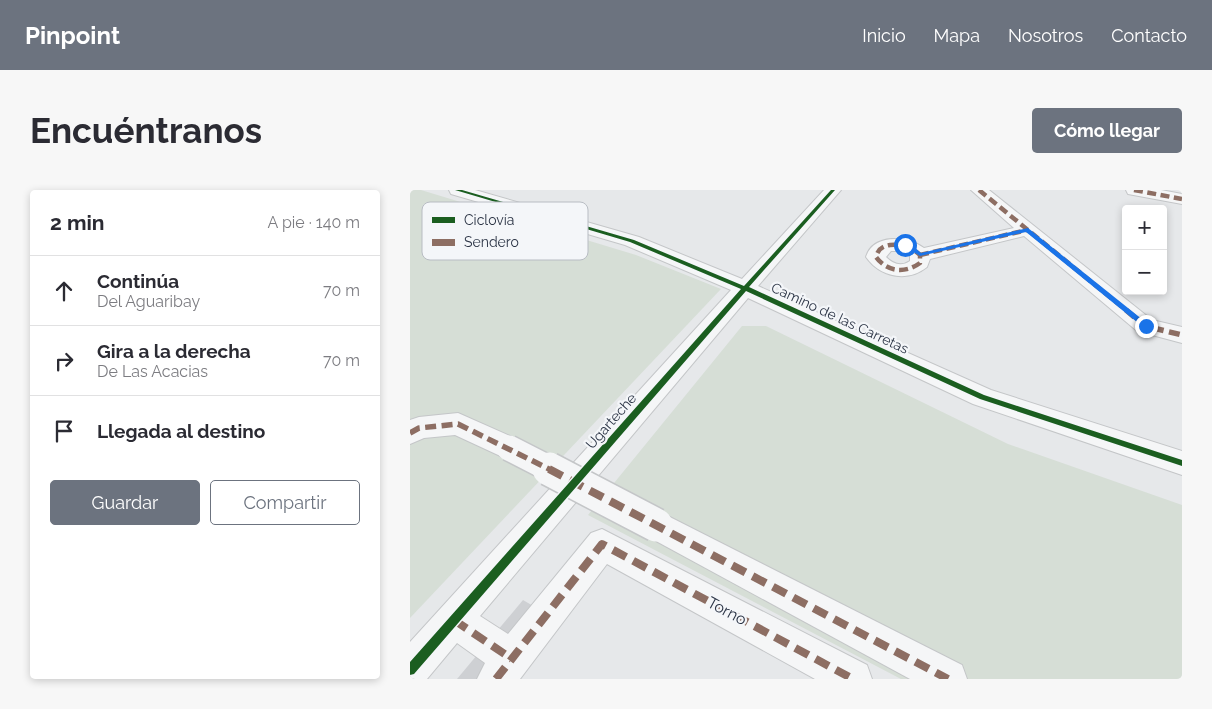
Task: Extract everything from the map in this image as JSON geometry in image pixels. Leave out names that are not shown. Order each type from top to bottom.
[{"type":"street","name":"Camino de las Carretas","points":[[457,190],[498,202]]},
{"type":"street","name":"Ugarteche","points":[[410,670],[833,190]]},
{"type":"street","points":[[979,190],[1146,326],[1182,335]]},
{"type":"street","points":[[1134,190],[1182,199]]},
{"type":"street","name":"Camino de las Carretas","points":[[588,228],[632,241],[745,288],[982,397],[1182,463]]},
{"type":"street","points":[[920,255],[1028,230]]},
{"type":"street","points":[[410,433],[419,428],[458,424],[509,448],[948,679]]},
{"type":"street","name":"Torno","points":[[504,669],[602,544],[853,679]]},
{"type":"street","points":[[454,620],[504,669]]},
{"type":"shaded area","points":[[410,190],[421,190],[461,202],[422,202],[422,260],[588,260],[588,240],[636,255],[721,289],[410,618]]},
{"type":"shaded area","points":[[742,326],[766,326],[1008,444],[1182,505],[1182,679],[901,679],[588,515]]},
{"type":"building","points":[[523,600],[540,610],[485,679],[457,679]]},
{"type":"marked path","points":[[979,190],[1145,326],[1182,335]]},
{"type":"marked path","points":[[1134,190],[1182,199]]},
{"type":"marked path","points":[[920,255],[1027,230]]},
{"type":"marked path","points":[[890,245],[903,245],[914,249],[920,255],[920,263],[909,269],[890,269],[876,257],[881,248],[890,245]]},
{"type":"marked path","points":[[410,433],[419,428],[458,424],[509,448],[948,679]]},
{"type":"marked path","points":[[496,679],[602,544],[853,679]]},
{"type":"marked path","points":[[454,620],[512,659]]},
{"type":"cycle path","points":[[457,190],[498,202]]},
{"type":"cycle path","points":[[410,670],[833,190]]},
{"type":"cycle path","points":[[588,228],[632,241],[745,288],[982,397],[1182,463]]},
{"type":"route","points":[[905,245],[917,251],[920,255],[1028,230],[1146,326]]}]
